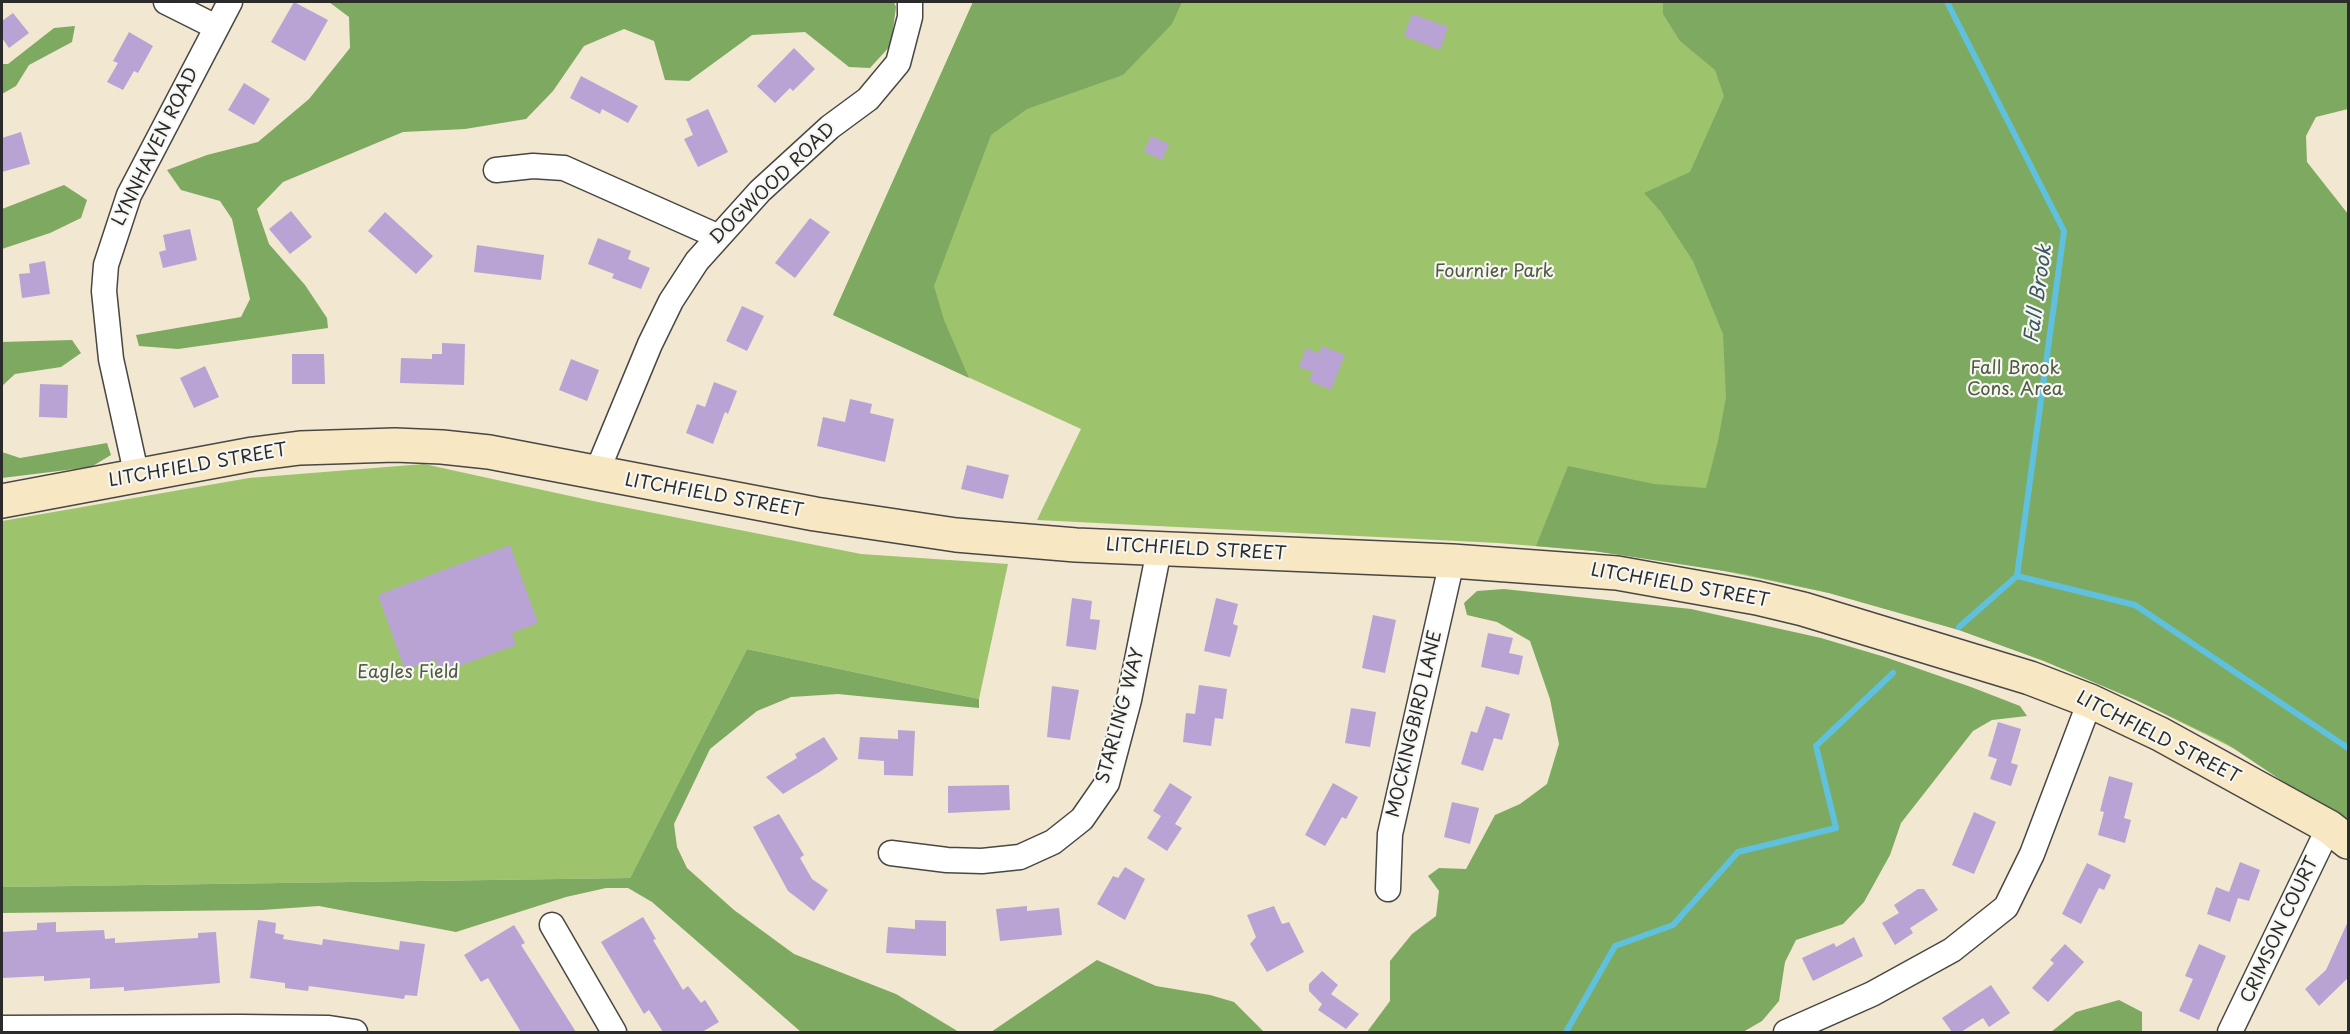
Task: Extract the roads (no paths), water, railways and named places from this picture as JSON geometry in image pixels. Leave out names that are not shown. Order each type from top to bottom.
[{"type":"main road","name":"LITCHFIELD STREET","points":[[2,501],[262,453],[300,448],[395,445],[489,453],[815,514],[956,535],[1159,550],[1452,561],[1617,573],[1757,598],[1940,648],[2090,701],[2160,734],[2339,835]]},
{"type":"street","points":[[166,2],[216,27]]},
{"type":"street","name":"LYNNHAVEN ROAD","points":[[137,477],[111,359],[104,291],[106,265],[129,195],[230,2]]},
{"type":"street","name":"DOGWOOD ROAD","points":[[596,474],[650,344],[671,301],[697,261],[717,236],[830,127],[868,99],[898,63],[910,17],[910,2]]},
{"type":"street","points":[[496,170],[533,166],[564,168],[717,236]]},
{"type":"street","name":"STARLING WAY","points":[[891,853],[947,861],[982,861],[1020,857],[1053,842],[1082,819],[1107,783],[1129,700],[1159,550]]},
{"type":"street","name":"MOCKINGBIRD LANE","points":[[1388,889],[1390,834],[1452,561]]},
{"type":"street","points":[[1786,1032],[1872,994],[1952,950],[2006,907],[2032,854],[2090,701]]},
{"type":"street","name":"CRIMSON COURT","points":[[2230,1032],[2339,835]]},
{"type":"street","points":[[552,925],[614,1032]]},
{"type":"street","points":[[2,1028],[329,1028],[354,1032]]},
{"type":"waterway","name":"Fall Brook","points":[[1947,2],[2064,231],[2017,576],[1959,627]]},
{"type":"waterway","points":[[2017,576],[2135,605],[2348,748]]},
{"type":"waterway","name":"Fall Brook","points":[[1566,1032],[1615,946],[1673,925],[1738,852],[1836,828],[1816,746],[1893,673]]},
{"type":"park label","name":"Fournier Park","points":[[1494,272]]},
{"type":"park label","name":"Fall Brook Cons. Area","points":[[2015,379]]},
{"type":"park label","name":"Eagles Field","points":[[408,673]]}]
